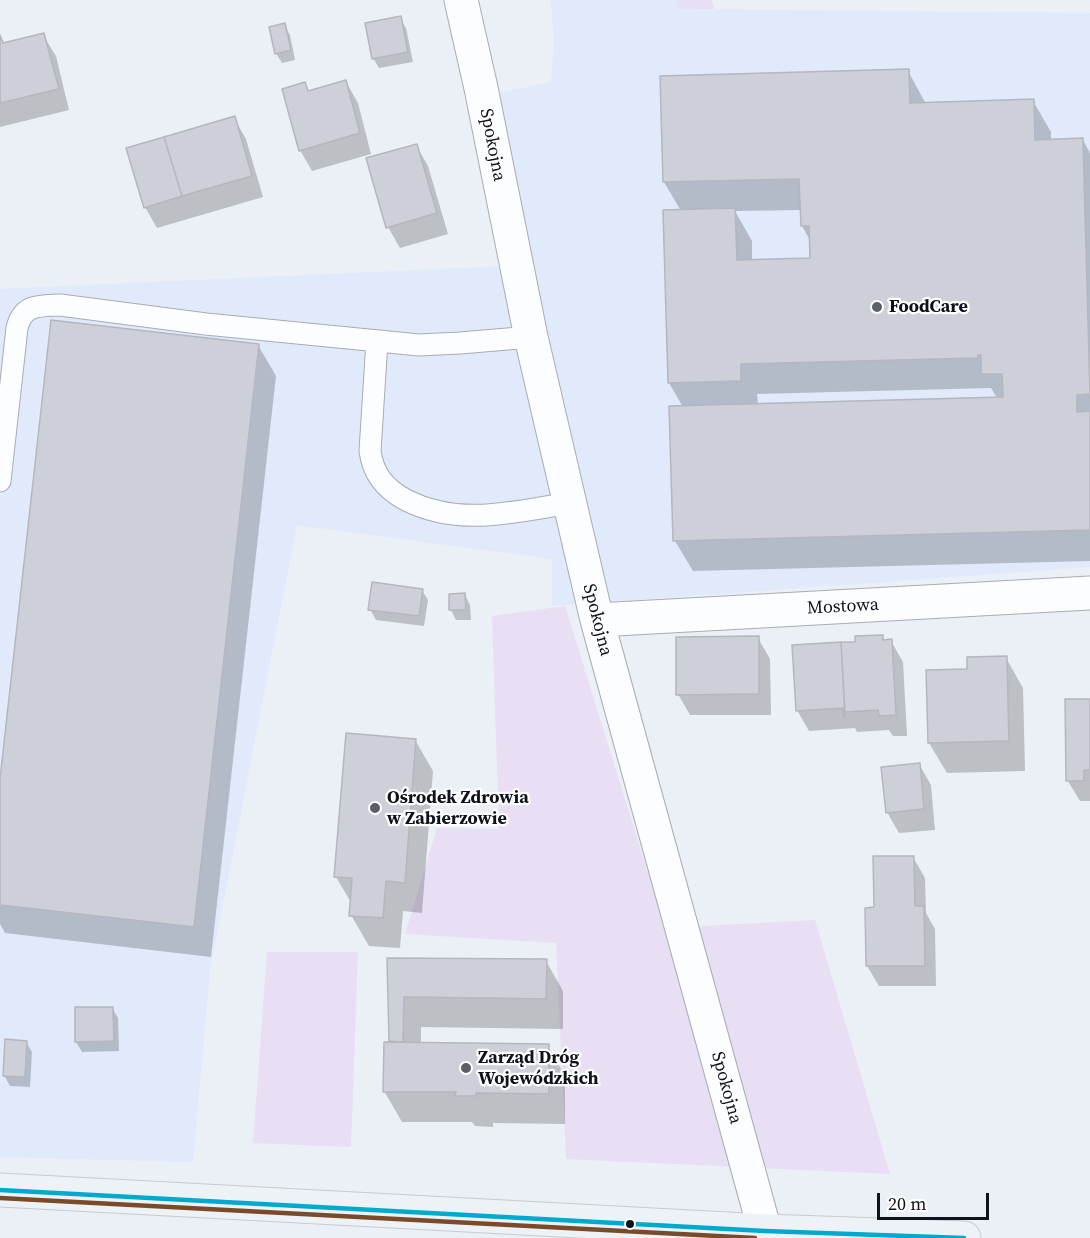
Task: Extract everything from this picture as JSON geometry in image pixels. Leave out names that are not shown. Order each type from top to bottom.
[{"type":"main road","points":[[0,1190],[706,1233],[765,1231],[964,1238]]},
{"type":"street","name":"Spokojna","points":[[461,0],[531,337],[597,620],[765,1231]]},
{"type":"street","name":"Mostowa","points":[[597,620],[1090,593]]},
{"type":"lane","points":[[0,481],[17,328],[24,312],[38,306],[60,305],[206,324],[377,341],[429,344],[531,337]]},
{"type":"lane","points":[[377,341],[371,462],[376,475],[399,497],[418,506],[450,515],[496,515],[569,503]]},
{"type":"shaded area","points":[[551,0],[676,0],[679,9],[1090,13],[1090,567],[552,606],[552,559],[297,525],[210,970],[193,1162],[0,1157],[0,289],[529,265],[500,93],[551,82],[554,44]]},
{"type":"shaded area","points":[[676,0],[712,0],[714,9],[678,9]]},
{"type":"shaded area","points":[[565,606],[665,928],[815,920],[890,1174],[566,1159],[556,943],[405,934],[437,828],[499,829],[492,616]]},
{"type":"shaded area","points":[[267,952],[358,952],[351,1147],[253,1143]]},
{"type":"building","points":[[401,16],[408,52],[372,59],[365,23]]},
{"type":"building","points":[[285,23],[291,50],[275,54],[269,27]]},
{"type":"building","points":[[44,33],[59,89],[0,103],[0,35],[3,43]]},
{"type":"building","name":"FoodCare","points":[[909,69],[910,103],[1034,99],[1035,140],[1083,138],[1090,394],[1077,395],[1077,412],[1090,411],[1090,530],[673,541],[669,406],[1003,397],[1002,374],[981,374],[981,355],[978,355],[978,358],[741,364],[741,381],[668,383],[663,210],[735,208],[737,260],[810,258],[809,226],[801,226],[799,179],[663,182],[660,76]]},
{"type":"building","points":[[346,80],[360,133],[299,151],[282,89],[305,82],[308,91]]},
{"type":"building","points":[[235,116],[252,176],[182,196],[164,137]]},
{"type":"building","points":[[164,137],[182,196],[144,208],[126,148]]},
{"type":"building","points":[[417,144],[437,213],[386,228],[366,158]]},
{"type":"building","points":[[51,320],[259,344],[194,927],[0,905],[0,779]]},
{"type":"building","points":[[372,582],[423,589],[419,616],[368,610]]},
{"type":"building","points":[[465,593],[466,610],[449,610],[449,594]]},
{"type":"building","points":[[883,635],[883,640],[892,639],[896,715],[879,716],[878,710],[845,712],[841,642],[855,642],[855,636]]},
{"type":"building","points":[[759,636],[759,694],[676,695],[676,637]]},
{"type":"building","points":[[841,642],[845,717],[843,708],[796,711],[792,645]]},
{"type":"building","points":[[1007,656],[1009,741],[928,743],[926,670],[967,669],[967,657]]},
{"type":"building","points":[[1065,699],[1090,699],[1090,770],[1084,770],[1084,781],[1066,781]]},
{"type":"building","name":"Ośrodek Zdrowia w Zabierzowie","points":[[346,733],[416,739],[405,883],[386,881],[383,918],[349,916],[352,878],[334,877]]},
{"type":"building","points":[[920,763],[924,809],[886,813],[881,767]]},
{"type":"building","points":[[873,856],[914,856],[915,906],[924,906],[925,966],[866,966],[865,908],[874,907]]},
{"type":"building","points":[[387,958],[547,959],[546,999],[404,997],[403,1042],[389,1041]]},
{"type":"building","points":[[75,1007],[113,1007],[114,1041],[75,1042]]},
{"type":"building","points":[[5,1039],[27,1041],[25,1077],[3,1076]]},
{"type":"building","name":"Zarząd Dróg Wojewódzkich","points":[[384,1042],[549,1044],[549,1094],[476,1093],[476,1096],[455,1096],[456,1092],[383,1092]]},
{"type":"transit line","points":[[0,1190],[765,1231],[964,1238]]},
{"type":"transit line","points":[[0,1198],[755,1238]]},
{"type":"place","name":"FoodCare","points":[[877,307]]},
{"type":"place","name":"Ośrodek Zdrowia w Zabierzowie","points":[[375,808]]},
{"type":"place","name":"Zarząd Dróg Wojewódzkich","points":[[466,1068]]}]
